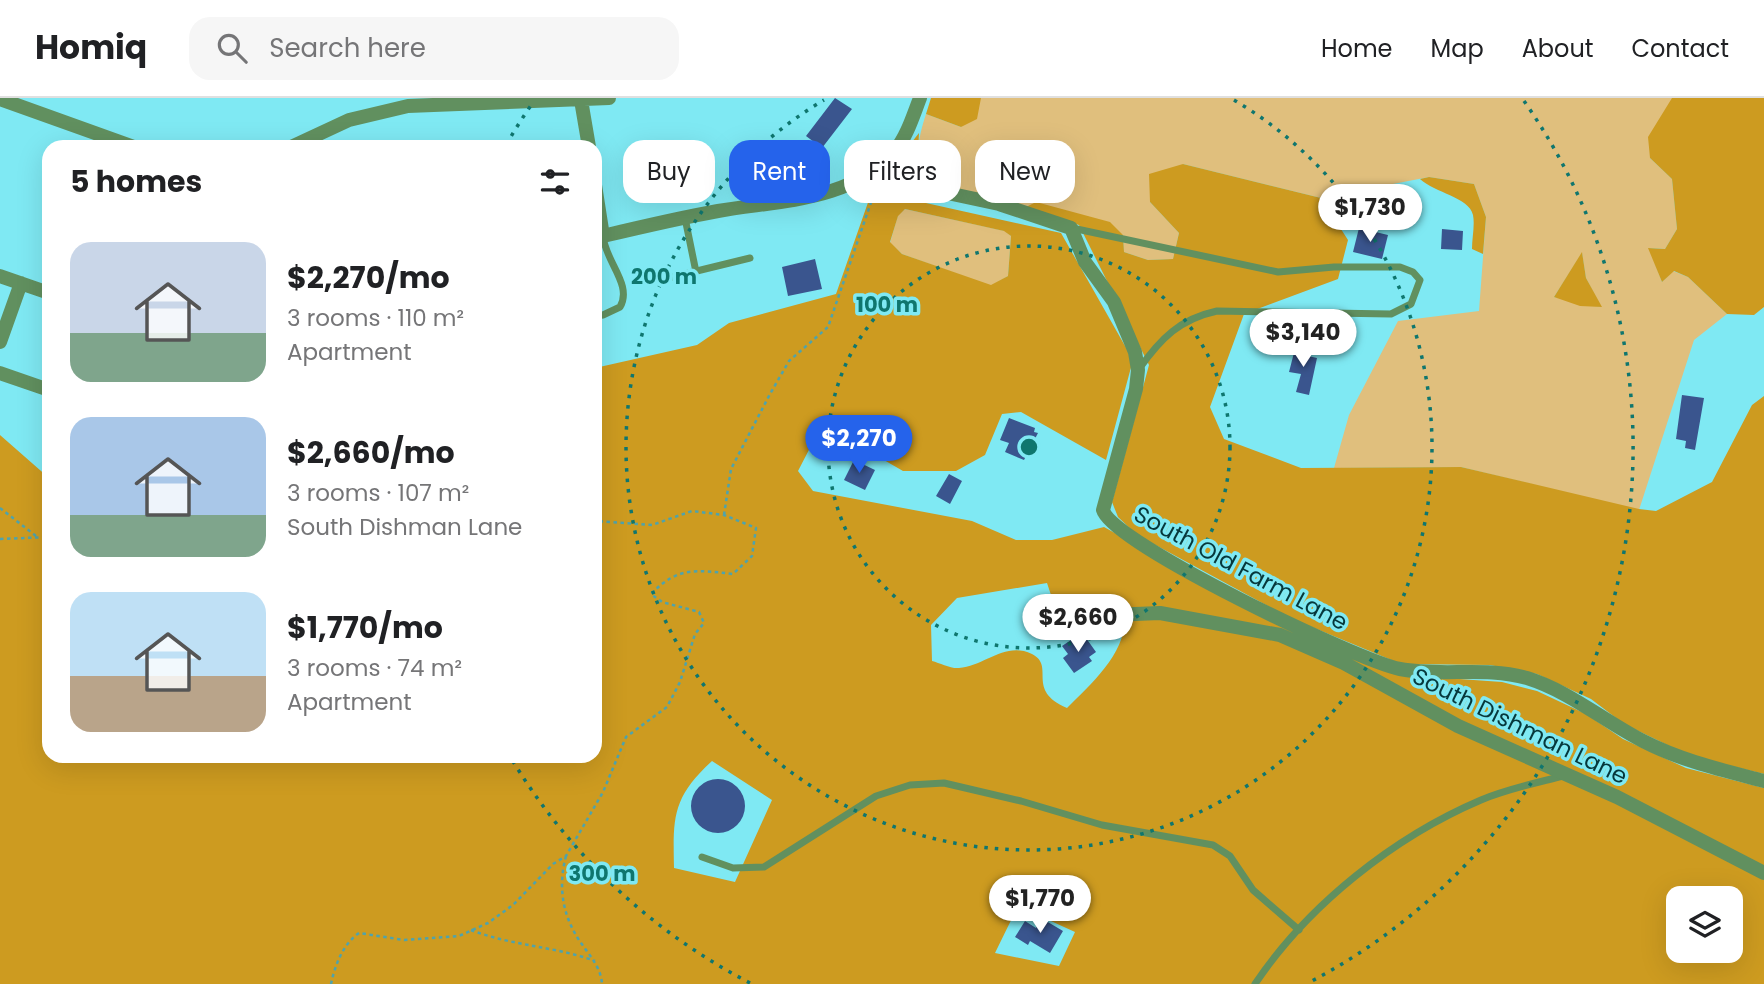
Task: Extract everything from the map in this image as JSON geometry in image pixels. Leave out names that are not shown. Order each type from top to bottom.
[{"type":"street","points":[[306,140],[349,120],[408,106],[609,98]]},
{"type":"street","points":[[901,140],[907,132],[920,98]]},
{"type":"street","points":[[0,99],[114,140]]},
{"type":"street","points":[[581,100],[588,140]]},
{"type":"street","points":[[602,238],[685,218],[810,198],[844,186]]},
{"type":"street","points":[[961,196],[999,204],[1071,228]]},
{"type":"street","name":"South Old Farm Lane","points":[[1071,228],[1085,262],[1114,302],[1135,352],[1138,370],[1136,389],[1103,510],[1112,524],[1135,540],[1273,616],[1379,663],[1401,669],[1485,671],[1527,678],[1591,709],[1620,728],[1676,757],[1764,781]]},
{"type":"street","points":[[0,276],[42,290]]},
{"type":"street","points":[[0,342],[21,283]]},
{"type":"street","points":[[0,373],[42,388]]},
{"type":"street","name":"South Dishman Lane","points":[[1086,616],[1160,613],[1280,635],[1344,663],[1458,726],[1567,775],[1764,873]]},
{"type":"lane","points":[[685,218],[696,272]]},
{"type":"lane","points":[[1071,228],[1163,250],[1278,272],[1334,267],[1400,267],[1413,272],[1420,280],[1411,304],[1391,314],[1217,311],[1193,316],[1160,340],[1138,370]]},
{"type":"lane","points":[[602,247],[619,276],[624,294],[620,307],[603,315]]},
{"type":"lane","points":[[660,281],[750,258]]},
{"type":"lane","points":[[1255,984],[1298,930],[1360,875],[1436,821],[1484,798],[1567,775]]},
{"type":"lane","points":[[702,857],[733,867],[764,867],[876,796],[910,785],[944,783],[1021,801],[1102,825],[1213,845],[1230,856],[1253,890],[1298,930]]},
{"type":"path","points":[[724,515],[731,469],[789,360],[828,327],[872,203]]},
{"type":"path","points":[[0,508],[36,536]]},
{"type":"path","points":[[602,521],[652,525],[692,511],[724,515],[756,528],[752,556],[733,574],[700,570],[668,576],[651,594],[662,603],[699,612],[704,623],[695,635],[680,682],[667,707],[626,737],[603,792],[566,856],[562,873],[565,916],[595,961],[602,984]]},
{"type":"path","points":[[0,539],[42,536]]},
{"type":"path","points":[[331,984],[349,940],[359,933],[404,940],[459,936],[513,905],[553,864],[566,856]]},
{"type":"path","points":[[471,930],[508,943],[568,951],[595,961]]},
{"type":"shaded area","points":[[931,98],[981,98],[977,119],[961,127],[926,114]]},
{"type":"shaded area","points":[[981,98],[1673,98],[1650,158],[1672,179],[1677,229],[1665,249],[1649,248],[1662,282],[1673,271],[1688,277],[1727,314],[1694,340],[1639,510],[1461,467],[1334,468],[1349,415],[1398,321],[1479,311],[1486,217],[1474,184],[1429,177],[1321,198],[1183,164],[1150,202],[1179,233],[1173,259],[1148,260],[1124,252],[1123,235],[1001,203],[1075,203],[1075,140],[975,140],[975,196],[961,192],[961,140],[920,140],[926,114],[961,127]],"holes":[[[1582,253],[1586,278],[1601,307],[1554,297]]]},
{"type":"shaded area","points":[[1672,98],[1764,98],[1764,307],[1754,315],[1727,314],[1688,277],[1674,271],[1662,282],[1648,248],[1665,249],[1677,229],[1672,179],[1650,158],[1648,137]]},
{"type":"shaded area","points":[[1183,164],[1321,198],[1348,240],[1338,279],[1244,314],[1210,407],[1224,439],[1301,468],[1461,467],[1656,511],[1712,482],[1752,405],[1764,396],[1764,774],[1690,756],[1624,724],[1591,699],[1537,674],[1490,665],[1401,664],[1290,618],[1137,535],[1118,517],[1112,502],[1149,365],[1079,225],[1024,208],[1040,203],[1110,222],[1123,235],[1124,252],[1148,260],[1173,259],[1179,233],[1150,202],[1149,174]]},
{"type":"shaded area","points":[[1429,177],[1474,184],[1486,217],[1483,254],[1472,249],[1474,219],[1470,209],[1458,199],[1420,179]]},
{"type":"shaded area","points":[[868,203],[926,203],[1061,233],[1133,360],[1106,460],[1021,412],[1002,414],[985,455],[956,471],[903,471],[832,430],[812,444],[798,471],[813,491],[972,521],[1016,540],[1052,540],[1104,527],[1272,620],[1403,675],[1502,682],[1537,691],[1586,714],[1623,739],[1686,768],[1764,788],[1764,984],[0,984],[0,435],[42,472],[42,763],[602,763],[602,366],[697,345],[729,323],[836,294]],"holes":[[[905,209],[1004,231],[1011,236],[1008,276],[991,285],[902,254],[890,242],[898,216]],[[1047,583],[1058,616],[1124,609],[1125,624],[1116,651],[1098,676],[1067,708],[1047,694],[1042,665],[1032,654],[1013,650],[959,668],[932,661],[931,625],[957,598]],[[712,761],[772,800],[735,882],[674,868],[674,835],[678,809],[689,786]],[[1018,906],[1075,932],[1059,966],[995,953]]]},
{"type":"shaded area","points":[[905,209],[1005,231],[1011,236],[1008,276],[991,286],[902,254],[890,243],[898,215]]},
{"type":"shaded area","points":[[1582,252],[1586,278],[1602,307],[1580,306],[1554,297]]},
{"type":"building","points":[[835,98],[852,109],[828,140],[811,140],[806,136]]},
{"type":"building","points":[[1359,228],[1388,235],[1382,259],[1353,252]]},
{"type":"building","points":[[1442,229],[1463,231],[1462,250],[1441,249]]},
{"type":"building","points":[[815,259],[822,289],[788,296],[782,267]]},
{"type":"building","points":[[1296,345],[1310,348],[1308,356],[1317,358],[1309,395],[1296,392],[1301,374],[1289,372]]},
{"type":"building","points":[[1682,395],[1704,398],[1695,450],[1685,448],[1686,441],[1676,439]]},
{"type":"building","points":[[1009,418],[1035,428],[1034,432],[1038,433],[1024,460],[1005,452],[1009,443],[1000,440]]},
{"type":"building","points":[[854,460],[875,470],[865,490],[844,480]]},
{"type":"building","points":[[949,474],[962,481],[950,504],[936,496]]},
{"type":"building","points":[[1077,636],[1081,642],[1086,638],[1096,652],[1089,657],[1092,661],[1074,673],[1063,658],[1068,654],[1062,646]]},
{"type":"building","points":[[718,779],[737,787],[745,806],[737,825],[718,833],[699,825],[691,806],[699,787]]},
{"type":"building","points":[[1041,918],[1063,931],[1050,953],[1030,941],[1028,945],[1015,937],[1025,921],[1036,928]]}]
